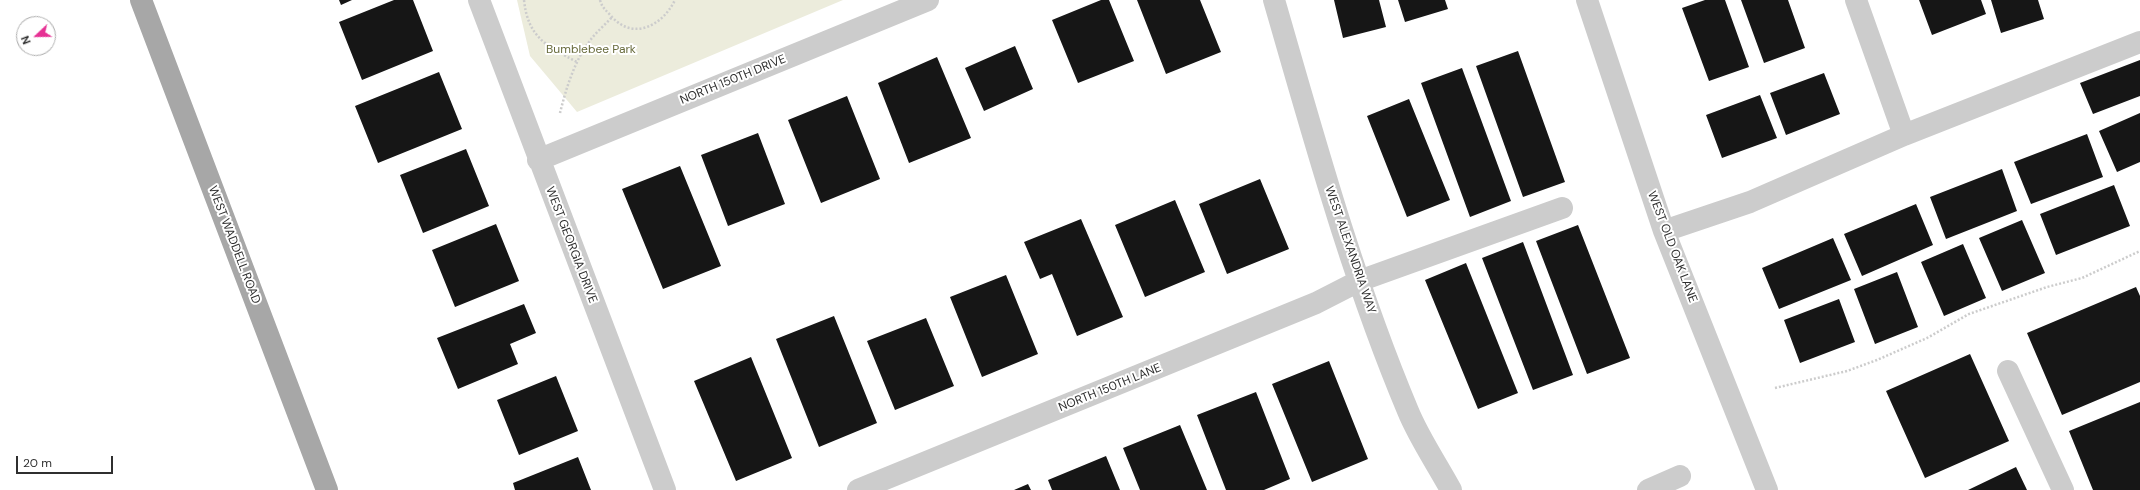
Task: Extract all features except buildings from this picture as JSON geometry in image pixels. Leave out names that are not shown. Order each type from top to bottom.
[{"type":"main road","name":"WEST WADDELL ROAD","points":[[140,0],[327,490]]},
{"type":"street","name":"WEST GEORGIA DRIVE","points":[[479,0],[538,160],[665,490]]},
{"type":"street","name":"NORTH 150TH DRIVE","points":[[538,160],[928,0]]},
{"type":"street","name":"WEST ALEXANDRIA WAY","points":[[1274,0],[1326,181],[1359,281],[1408,412],[1451,490]]},
{"type":"street","name":"WEST OLD OAK LANE","points":[[1587,0],[1664,231],[1767,490]]},
{"type":"street","points":[[1856,0],[1904,135]]},
{"type":"street","points":[[1664,231],[1750,202],[1904,135],[2140,42]]},
{"type":"street","name":"NORTH 150TH LANE","points":[[858,490],[1316,303],[1359,281],[1562,208]]},
{"type":"street","points":[[2008,371],[2063,490]]},
{"type":"street","points":[[1648,490],[1680,476]]},
{"type":"path","points":[[524,0],[529,23],[536,34],[547,46],[577,62]]},
{"type":"path","points":[[600,0],[602,7],[612,17],[623,27],[630,29],[650,26],[663,18],[670,10],[675,0]]},
{"type":"path","points":[[560,113],[566,89],[577,62],[589,42],[612,17]]},
{"type":"path","points":[[1775,388],[1847,371],[1878,360],[1927,338],[1969,314],[2047,287],[2082,278],[2140,251]]},
{"type":"green space","name":"Bumblebee Park","points":[[517,0],[843,0],[577,112],[530,56]]}]
